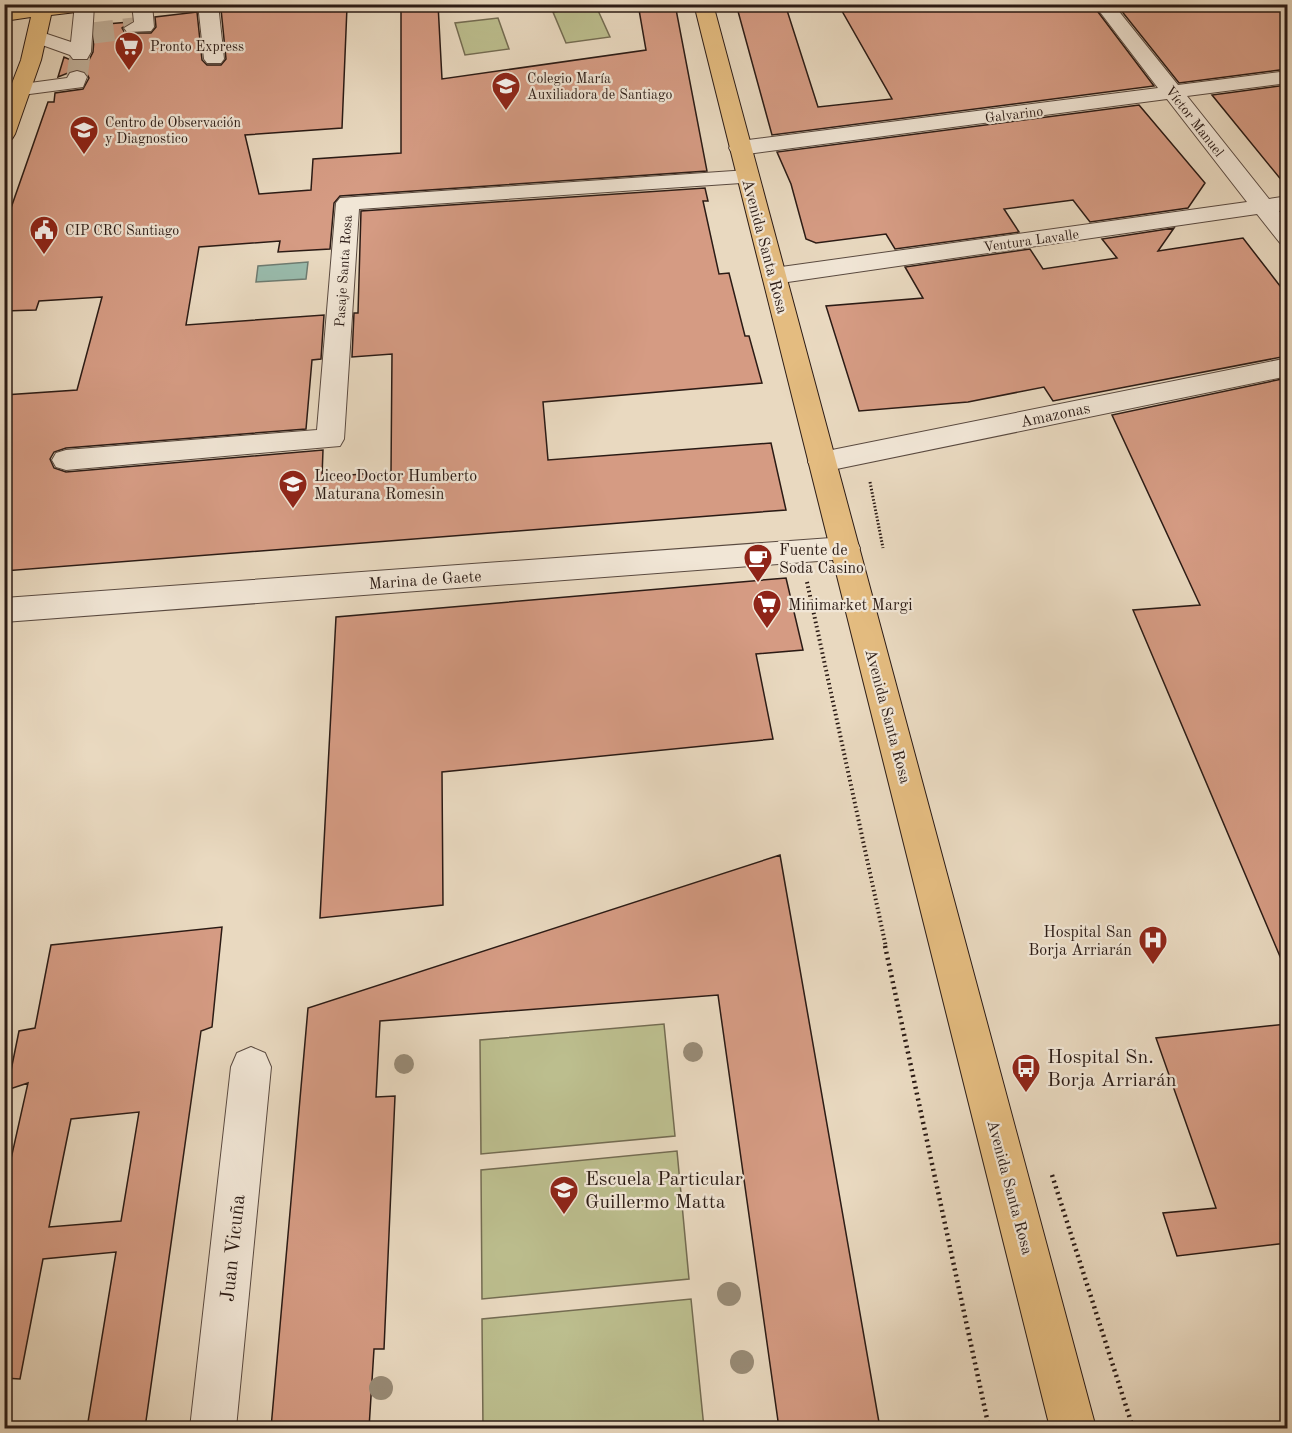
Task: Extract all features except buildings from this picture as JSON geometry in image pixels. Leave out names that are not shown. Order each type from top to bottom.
[{"type":"main road","name":"Avenida Santa Rosa","points":[[704,4],[1073,1428]]},
{"type":"main road","points":[[4,15],[44,7],[88,5]]},
{"type":"main road","points":[[4,134],[22,89],[38,37],[44,7]]},
{"type":"street","points":[[134,28],[144,27],[142,4]]},
{"type":"street","points":[[208,4],[214,59]]},
{"type":"street","name":"Víctor Manuel","points":[[1103,4],[1287,238]]},
{"type":"street","points":[[38,37],[84,44],[88,5]]},
{"type":"street","name":"Galvarino","points":[[744,163],[1287,77]]},
{"type":"street","points":[[22,89],[76,83],[77,78]]},
{"type":"street","name":"Pasaje Santa Rosa","points":[[66,460],[330,439],[348,203],[744,163]]},
{"type":"street","name":"Ventura Lavalle","points":[[774,276],[1287,203]]},
{"type":"street","name":"Amazonas","points":[[822,462],[1287,367]]},
{"type":"street","name":"Marina de Gaete","points":[[4,610],[845,548]]},
{"type":"street","name":"Juan Vicuña","points":[[213,1428],[251,1067]]},
{"type":"path","points":[[874,452],[880,469],[870,482],[884,550]]},
{"type":"path","points":[[800,551],[989,1428]]},
{"type":"green space","points":[[596,6],[610,37],[566,43],[553,12]]},
{"type":"green space","points":[[498,18],[509,49],[465,55],[455,23]]},
{"type":"green space","points":[[664,1024],[675,1136],[481,1154],[480,1040]]},
{"type":"green space","points":[[677,1151],[689,1279],[482,1299],[481,1170]]},
{"type":"green space","points":[[691,1299],[704,1428],[483,1428],[482,1319]]},
{"type":"shaded area","points":[[308,262],[306,279],[256,282],[258,266]]},
{"type":"tunnel","points":[[93,33],[134,28]]},
{"type":"tunnel","points":[[77,77],[80,55]]},
{"type":"place","name":"Pronto Express","points":[[129,72]]},
{"type":"place","name":"Colegio María Auxiliadora de Santiago","points":[[506,112]]},
{"type":"place","name":"Centro de Observación y Diagnostico","points":[[84,156]]},
{"type":"place","name":"CIP CRC Santiago","points":[[44,256]]},
{"type":"place","name":"Liceo Doctor Humberto Maturana Romesin","points":[[293,510]]},
{"type":"place","name":"Fuente de Soda Casino","points":[[758,584]]},
{"type":"place","name":"Minimarket Margi","points":[[767,630]]},
{"type":"place","name":"Hospital San Borja Arriarán","points":[[1153,966]]},
{"type":"place","name":"Hospital Sn. Borja Arriarán","points":[[1026,1094]]},
{"type":"place","name":"Escuela Particular Guillermo Matta","points":[[564,1216]]}]
